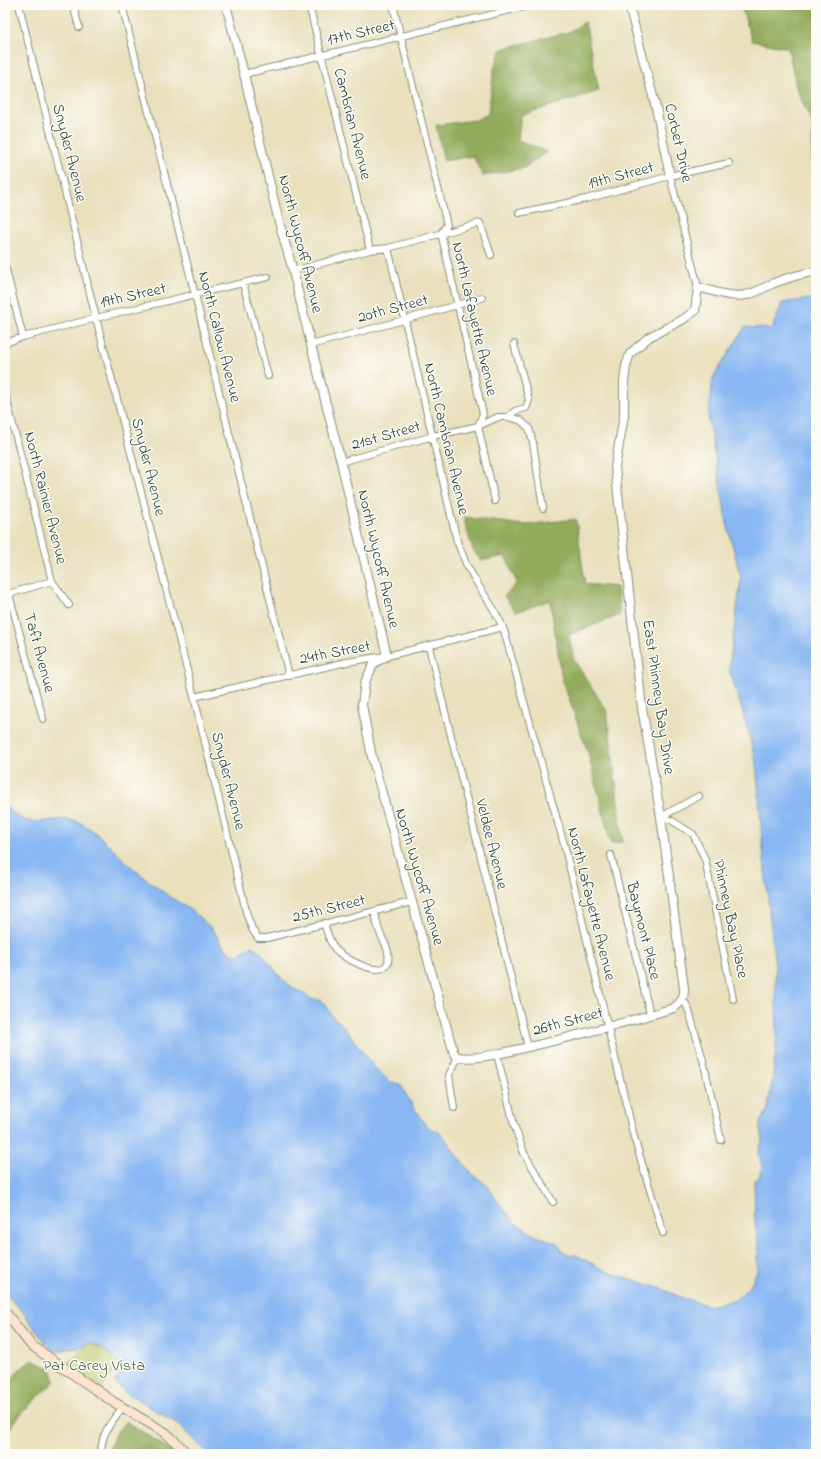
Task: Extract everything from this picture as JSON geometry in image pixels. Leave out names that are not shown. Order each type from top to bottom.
[{"type":"main road","points":[[5,1312],[32,1345],[103,1395],[166,1433],[188,1454]]},
{"type":"street","name":"Snyder Avenue","points":[[19,5],[96,318],[194,697],[247,915],[255,934]]},
{"type":"street","points":[[73,5],[80,27]]},
{"type":"street","name":"North Callow Avenue","points":[[122,5],[289,676]]},
{"type":"street","name":"North Wycoff Avenue","points":[[226,5],[278,218],[293,271],[310,345],[341,462],[387,656],[374,663],[365,682],[362,705],[372,757],[454,1054],[458,1057]]},
{"type":"street","name":"Cambrian Avenue","points":[[309,5],[370,250]]},
{"type":"street","name":"North Lafayette Avenue","points":[[393,5],[447,225],[441,233],[483,414],[478,426],[495,501]]},
{"type":"street","name":"17th Street","points":[[244,74],[531,5]]},
{"type":"street","name":"Corbet Drive","points":[[629,5],[656,108],[670,176],[698,287]]},
{"type":"street","name":"19th Street","points":[[519,213],[586,199],[670,176],[729,163]]},
{"type":"street","points":[[293,271],[370,250],[388,248],[480,223],[491,255]]},
{"type":"street","name":"North Cambrian Avenue","points":[[388,248],[457,541],[467,566],[503,627]]},
{"type":"street","points":[[5,266],[23,337]]},
{"type":"street","points":[[698,287],[723,293],[745,295],[789,278],[816,272]]},
{"type":"street","name":"19th Street","points":[[5,343],[96,318],[268,277]]},
{"type":"street","points":[[243,283],[268,376]]},
{"type":"street","name":"East Phinney Bay Drive","points":[[682,1001],[684,997],[684,988],[661,817],[642,708],[615,467],[624,416],[624,382],[626,366],[630,354],[649,337],[682,320],[695,310],[698,287]]},
{"type":"street","name":"20th Street","points":[[310,345],[482,298]]},
{"type":"street","name":"21st Street","points":[[341,462],[433,436],[478,426],[498,417],[508,417],[516,411],[526,408],[529,400],[514,344]]},
{"type":"street","name":"North Rainier Avenue","points":[[5,393],[52,581],[69,606]]},
{"type":"street","points":[[508,417],[520,420],[529,428],[533,443],[543,508]]},
{"type":"street","points":[[7,595],[52,581]]},
{"type":"street","name":"Taft Avenue","points":[[7,595],[44,719]]},
{"type":"street","name":"North Lafayette Avenue","points":[[503,627],[565,848],[634,1137],[663,1233]]},
{"type":"street","name":"24th Street","points":[[194,697],[347,662],[387,656],[503,627]]},
{"type":"street","name":"Veldee Avenue","points":[[429,646],[528,1047]]},
{"type":"street","points":[[661,817],[698,796]]},
{"type":"street","name":"Phinney Bay Place","points":[[661,817],[671,820],[692,834],[705,859],[734,999]]},
{"type":"street","name":"Baymont Place","points":[[611,854],[650,1014]]},
{"type":"street","name":"25th Street","points":[[255,934],[258,938],[267,938],[411,902]]},
{"type":"street","points":[[324,923],[330,942],[341,955],[377,970],[384,968],[388,963],[388,952],[380,933],[375,911]]},
{"type":"street","points":[[682,1001],[686,1004],[689,1011],[703,1060],[720,1140]]},
{"type":"street","name":"26th Street","points":[[458,1057],[469,1058],[497,1054],[528,1047],[674,1008],[682,1001]]},
{"type":"street","points":[[497,1054],[514,1125],[524,1153],[553,1202]]},
{"type":"street","points":[[454,1108],[449,1075],[458,1057]]},
{"type":"street","points":[[101,1454],[101,1442],[111,1422],[123,1407]]},
{"type":"green space","points":[[741,5],[816,5],[816,164],[812,169],[812,123],[797,91],[788,48],[752,41]]},
{"type":"green space","points":[[585,22],[599,91],[521,115],[518,140],[547,152],[524,168],[483,176],[473,156],[444,161],[436,125],[476,120],[488,114],[494,69],[501,49],[569,32]]},
{"type":"green space","points":[[463,517],[524,525],[576,519],[585,584],[617,587],[620,615],[569,635],[574,660],[607,711],[623,842],[611,844],[588,753],[562,679],[550,600],[516,612],[504,596],[517,583],[505,556],[481,561],[473,550]]},
{"type":"green space","name":"Pat Carey Vista","points":[[89,1343],[102,1349],[118,1362],[100,1393],[63,1367]]},
{"type":"green space","points":[[32,1360],[51,1369],[55,1381],[22,1413],[5,1435],[5,1390],[18,1371]]},
{"type":"green space","points":[[126,1421],[176,1454],[108,1454],[115,1434]]},
{"type":"water","points":[[816,298],[816,1454],[207,1454],[178,1424],[127,1393],[116,1384],[116,1380],[121,1374],[121,1367],[107,1352],[94,1344],[89,1343],[80,1348],[53,1351],[23,1312],[5,1294],[5,805],[14,814],[22,819],[38,822],[56,820],[75,821],[89,828],[143,876],[204,921],[228,951],[239,954],[251,946],[260,951],[281,978],[294,989],[304,993],[311,999],[320,1000],[325,1004],[334,1019],[340,1022],[373,1066],[390,1082],[400,1084],[425,1124],[433,1130],[438,1131],[471,1173],[488,1186],[495,1198],[515,1223],[536,1236],[558,1243],[562,1251],[570,1255],[576,1255],[610,1273],[660,1288],[680,1297],[709,1306],[735,1300],[751,1284],[757,1271],[757,1254],[759,1247],[755,1225],[754,1180],[759,1178],[762,1166],[758,1154],[763,1138],[760,1130],[760,1122],[767,1112],[773,1076],[777,1035],[775,967],[763,851],[756,761],[729,669],[741,579],[727,523],[708,418],[713,378],[745,327],[772,329],[782,303]]}]
